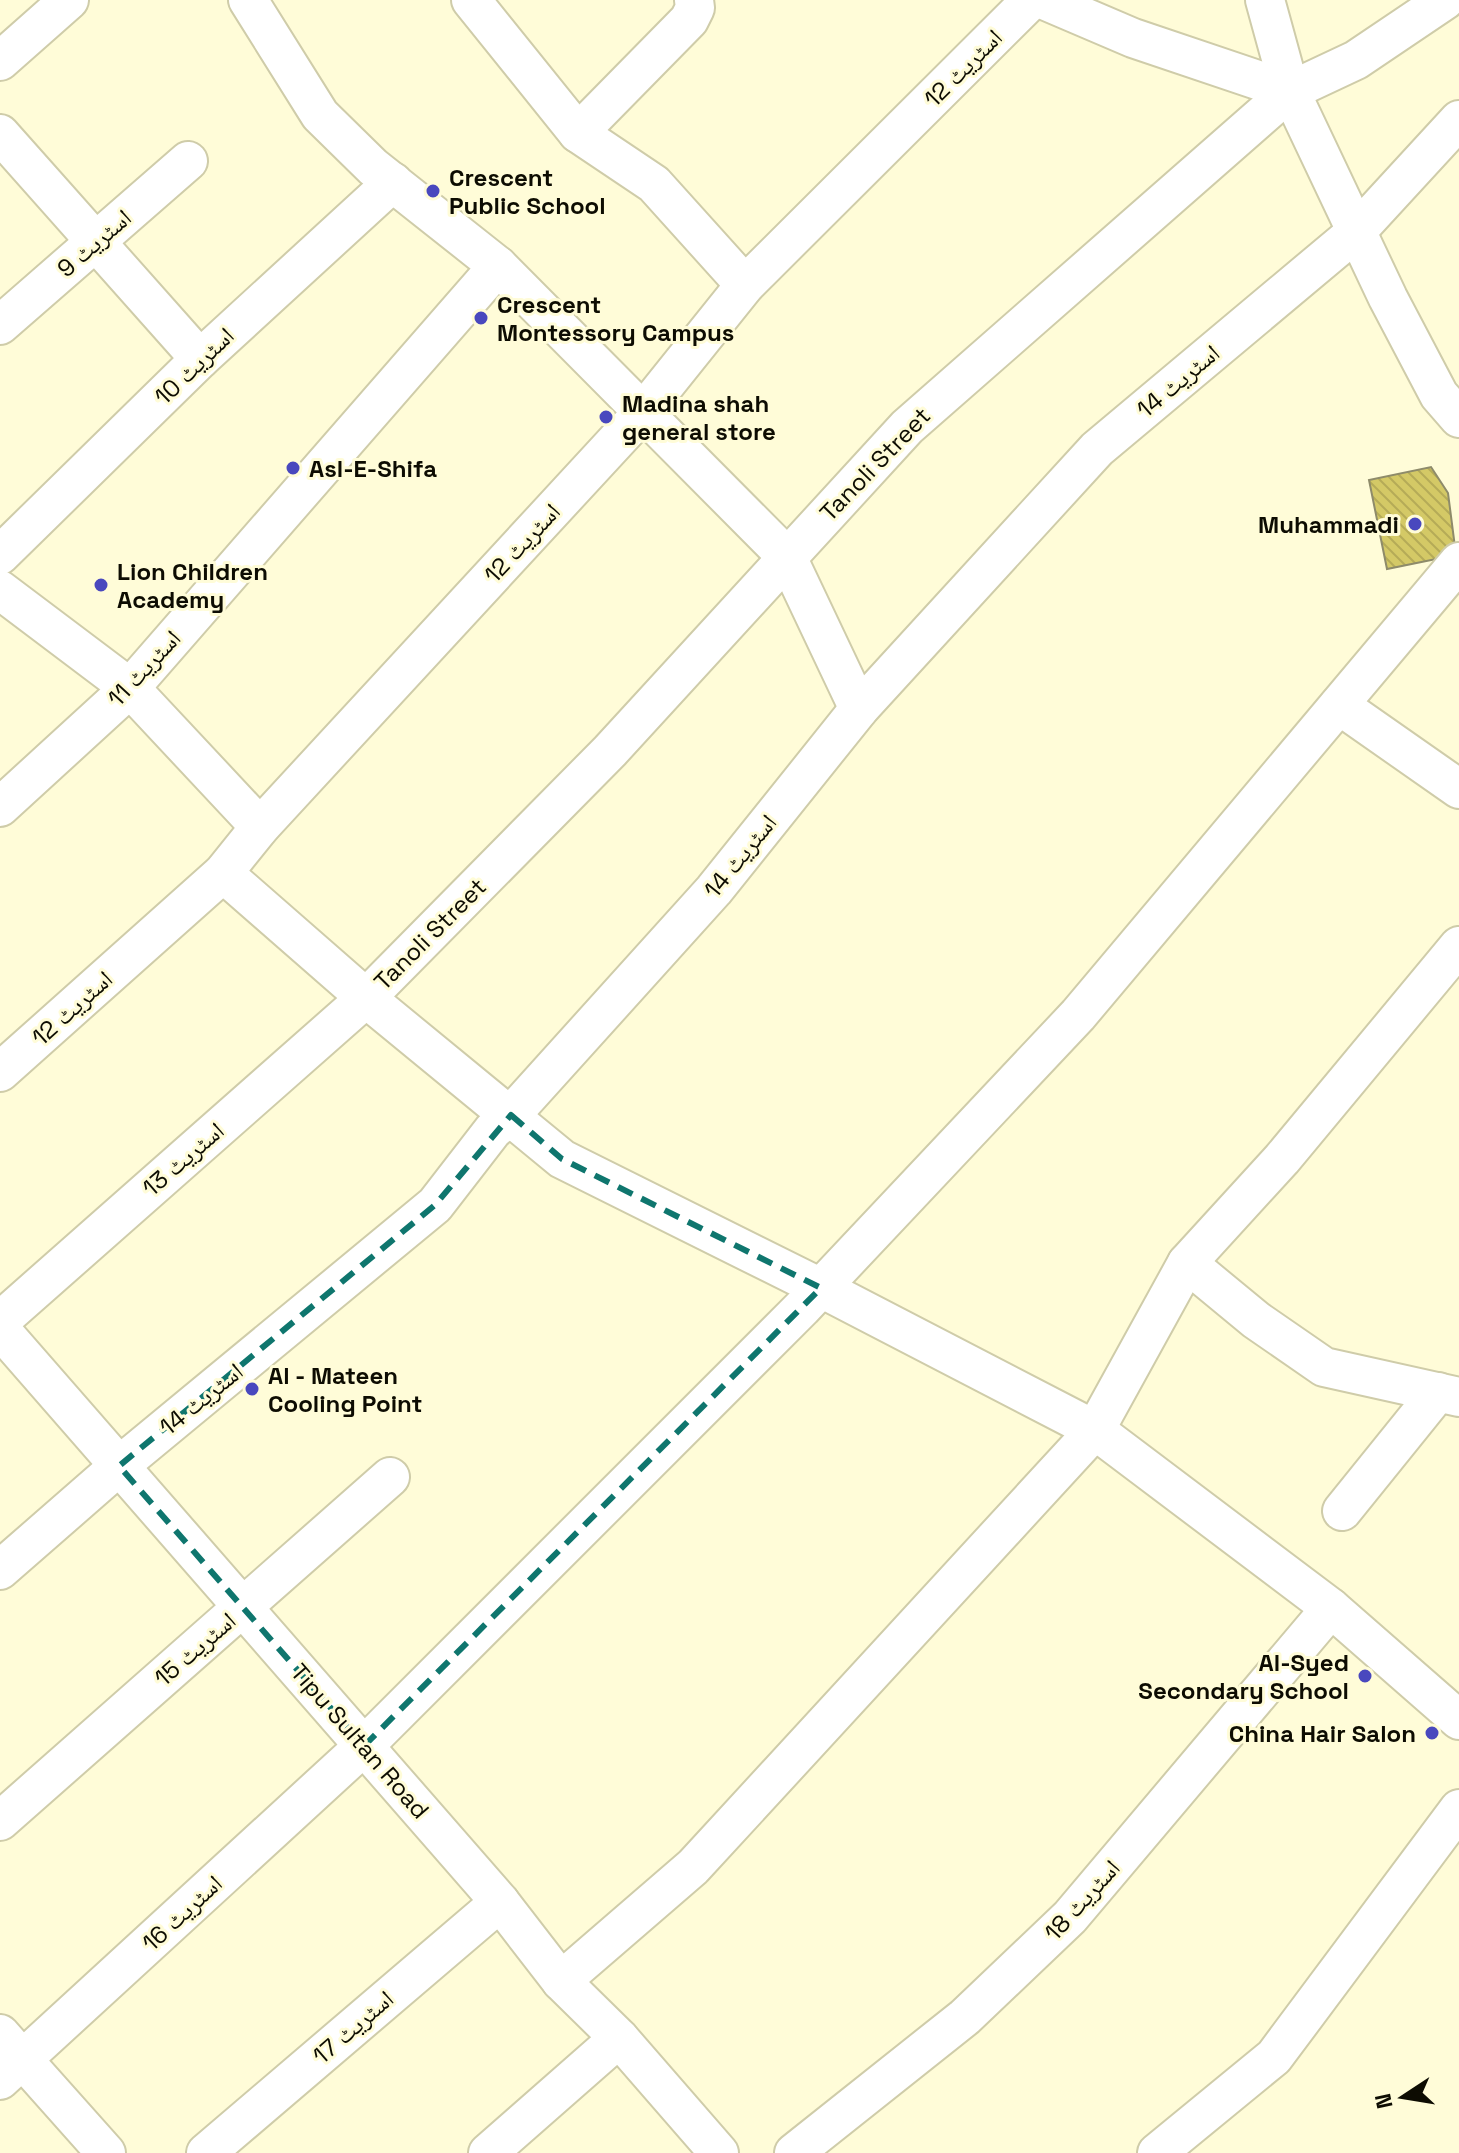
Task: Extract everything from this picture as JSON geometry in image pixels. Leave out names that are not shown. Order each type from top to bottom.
[{"type":"street","points":[[0,61],[69,0]]},
{"type":"street","points":[[248,0],[320,115],[373,167],[498,266],[787,557],[859,709]]},
{"type":"street","points":[[471,0],[578,133],[654,184],[745,285]]},
{"type":"street","points":[[578,133],[689,20],[695,8],[694,0]]},
{"type":"street","name":"اسٹریٹ 12","points":[[0,1072],[223,873],[260,827],[644,411],[745,285],[1031,0]]},
{"type":"street","points":[[1044,0],[1133,38],[1290,91]]},
{"type":"street","points":[[1265,0],[1290,91],[1356,232],[1439,395],[1459,418]]},
{"type":"street","name":"Tanoli Street","points":[[366,998],[610,751],[907,427],[1290,91],[1356,60],[1445,0]]},
{"type":"street","name":"اسٹریٹ 14","points":[[0,1570],[119,1466],[435,1205],[493,1130],[511,1115],[714,890],[859,709],[1097,449],[1356,232],[1459,120]]},
{"type":"street","points":[[0,134],[200,359]]},
{"type":"street","name":"اسٹریٹ 9","points":[[0,325],[188,161]]},
{"type":"street","name":"اسٹریٹ 10","points":[[0,555],[200,359],[393,182]]},
{"type":"street","name":"اسٹریٹ 11","points":[[0,807],[130,688],[498,266]]},
{"type":"street","name":"اسٹریٹ 16","points":[[8,2058],[364,1746],[821,1288],[1078,1015],[1459,562]]},
{"type":"street","points":[[0,590],[130,688],[260,827]]},
{"type":"street","points":[[1339,705],[1459,789]]},
{"type":"street","points":[[223,873],[366,998],[562,1159],[1095,1430],[1331,1608],[1459,1720]]},
{"type":"street","points":[[561,1981],[693,1867],[1095,1430],[1187,1263],[1282,1159],[1459,946]]},
{"type":"street","name":"اسٹریٹ 13","points":[[0,1321],[366,998]]},
{"type":"street","points":[[1187,1263],[1256,1320],[1324,1367],[1449,1394]]},
{"type":"street","name":"Tipu Sultan Road","points":[[0,1329],[500,1902],[561,1981],[619,2038],[719,2153]]},
{"type":"street","points":[[1342,1511],[1449,1394]]},
{"type":"street","name":"اسٹریٹ 15","points":[[0,1821],[390,1477]]},
{"type":"street","name":"اسٹریٹ 18","points":[[794,2153],[965,2017],[1070,1917],[1331,1608]]},
{"type":"street","points":[[1157,2153],[1274,2057],[1459,1809]]},
{"type":"street","name":"اسٹریٹ 17","points":[[206,2153],[500,1902]]},
{"type":"street","points":[[488,2153],[619,2038]]},
{"type":"street","points":[[8,2058],[106,2153]]},
{"type":"highlighted area","points":[[511,1115],[562,1159],[821,1288],[364,1746],[119,1466],[435,1205]]},
{"type":"building","name":"Muhammadi","points":[[1431,467],[1448,493],[1456,555],[1387,569],[1369,480]]},
{"type":"place","name":"Crescent Public School","points":[[433,191]]},
{"type":"place","name":"Crescent Montessory Campus","points":[[481,318]]},
{"type":"place","name":"Madina shah general store","points":[[606,417]]},
{"type":"place","name":"Asl-E-Shifa","points":[[293,468]]},
{"type":"place","name":"Muhammadi","points":[[1415,524]]},
{"type":"place","name":"Lion Children Academy","points":[[101,585]]},
{"type":"place","name":"Al - Mateen Cooling Point","points":[[252,1389]]},
{"type":"place","name":"Al-Syed Secondary School","points":[[1365,1676]]},
{"type":"place","name":"China Hair Salon","points":[[1432,1733]]}]
